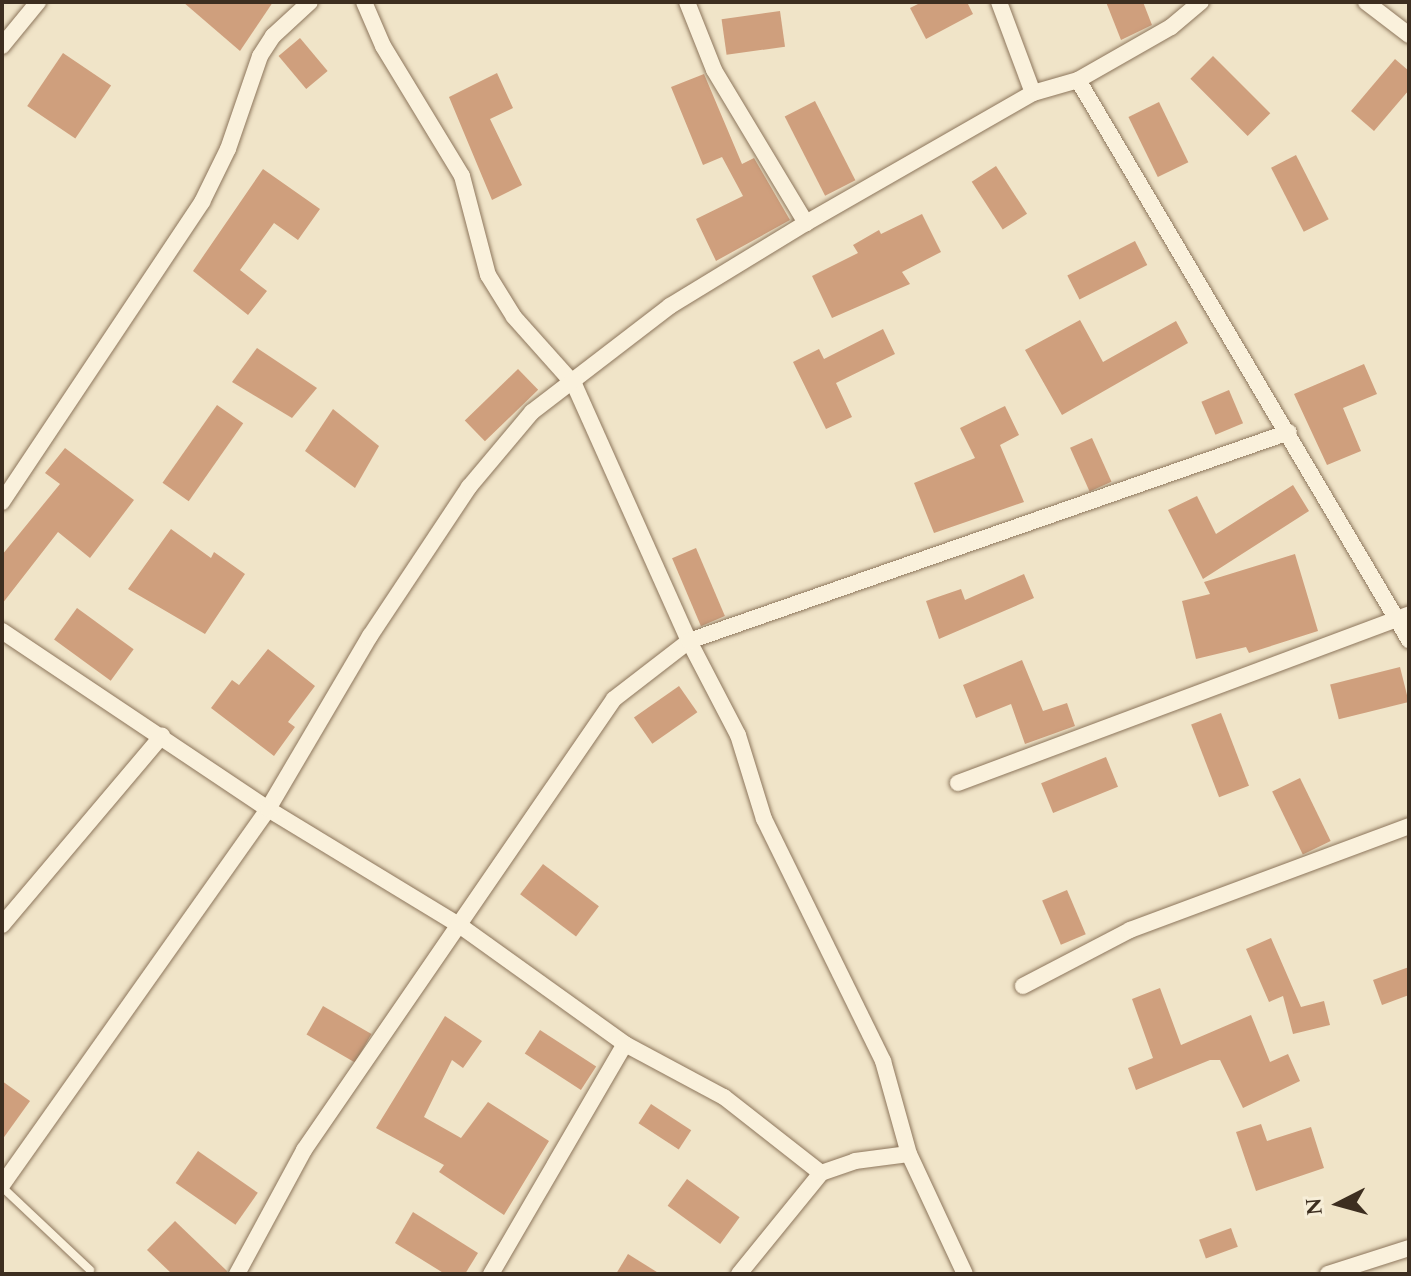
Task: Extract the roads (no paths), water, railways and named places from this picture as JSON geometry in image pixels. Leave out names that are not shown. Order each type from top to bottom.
[{"type":"street","points":[[2,46],[38,2]]},
{"type":"street","points":[[2,502],[202,202],[228,149],[260,56],[273,36],[310,2]]},
{"type":"street","points":[[364,2],[383,46],[462,176],[488,275],[514,317],[574,384],[689,641],[738,735],[764,819],[883,1061],[909,1154],[965,1274]]},
{"type":"street","points":[[687,2],[714,70],[806,223]]},
{"type":"street","points":[[999,2],[1033,93]]},
{"type":"street","points":[[2,1186],[268,809],[370,636],[469,487],[532,412],[574,384],[670,306],[806,223],[1033,93],[1078,80],[1171,27],[1201,2]]},
{"type":"street","points":[[1366,2],[1409,35]]},
{"type":"street","points":[[1078,80],[1403,617],[1409,640]]},
{"type":"street","points":[[237,1274],[304,1150],[614,699],[689,641],[1289,432]]},
{"type":"street","points":[[958,783],[1403,617]]},
{"type":"street","points":[[2,631],[268,809],[459,925],[625,1044],[724,1097],[821,1173]]},
{"type":"street","points":[[2,925],[162,736]]},
{"type":"street","points":[[1023,986],[1130,930],[1409,826]]},
{"type":"street","points":[[491,1274],[625,1044]]},
{"type":"street","points":[[739,1274],[821,1173],[855,1161],[909,1154]]},
{"type":"street","points":[[1328,1274],[1409,1248]]},
{"type":"lane","points":[[2,1186],[90,1270]]}]
